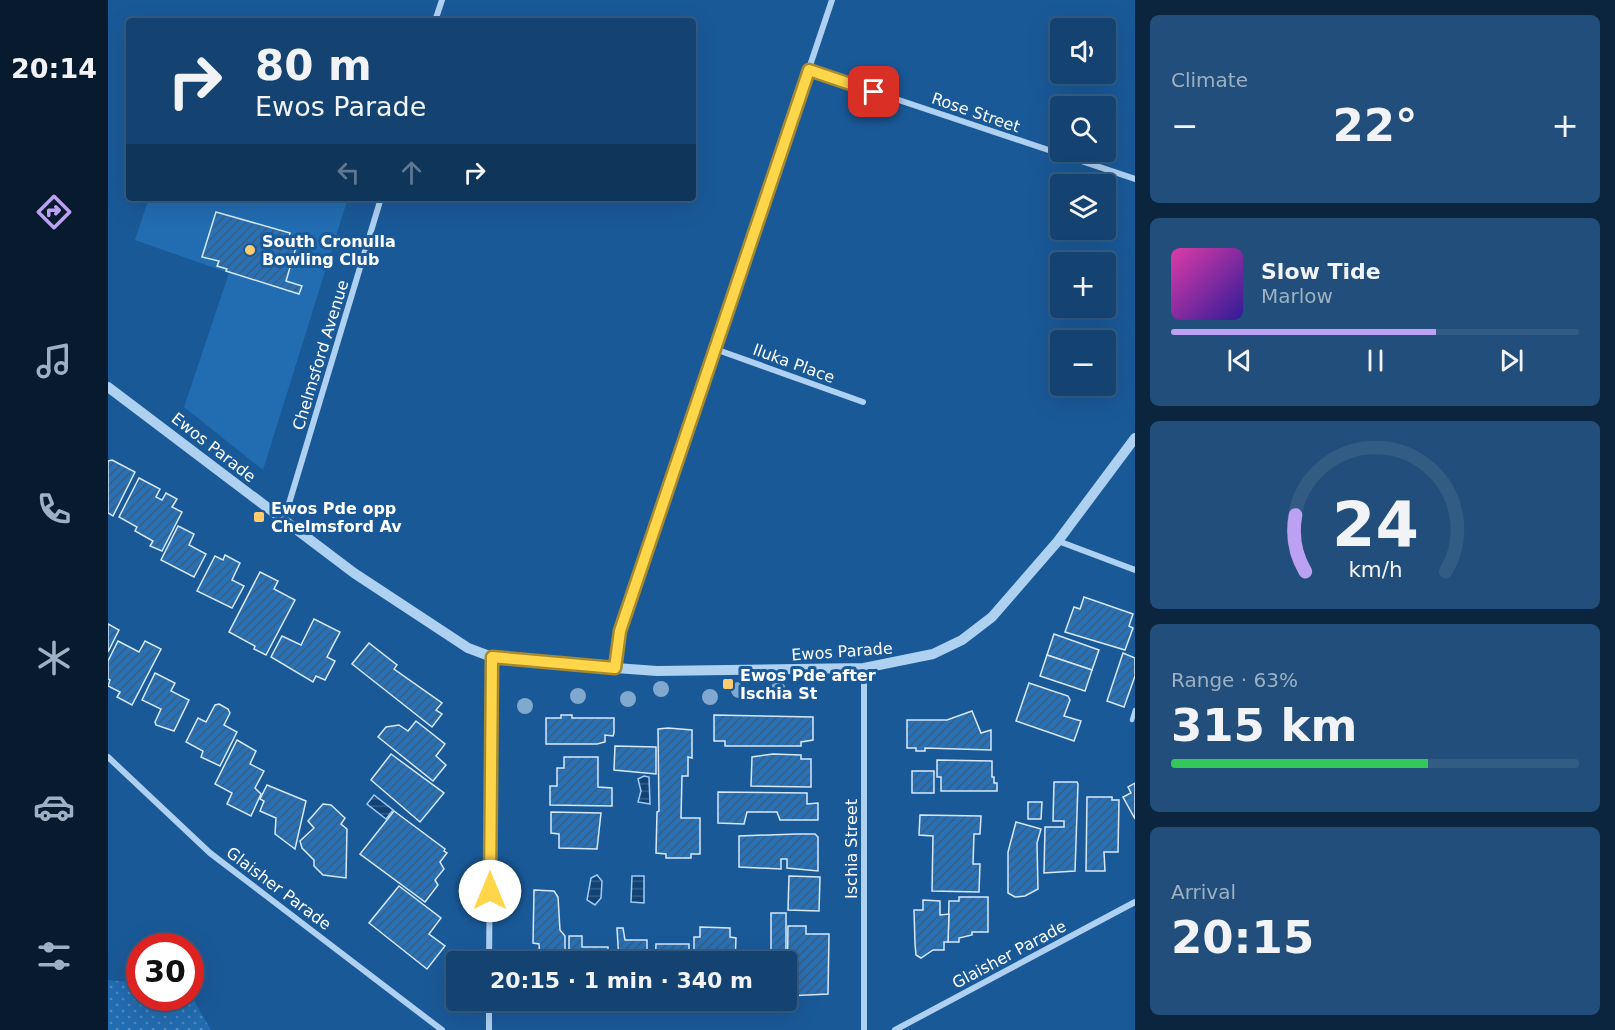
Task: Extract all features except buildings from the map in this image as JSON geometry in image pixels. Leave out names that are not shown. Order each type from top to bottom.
[{"type":"street","points":[[436,18],[442,0]]},
{"type":"street","points":[[615,668],[620,631],[832,0]]},
{"type":"street","name":"Rose Street","points":[[809,70],[1135,179]]},
{"type":"street","name":"Chelmsford Avenue","points":[[283,520],[380,201]]},
{"type":"street","name":"Iluka Place","points":[[715,349],[863,402]]},
{"type":"street","name":"Ewos Parade","points":[[108,387],[283,520],[425,622],[468,648],[492,657],[615,668],[711,672],[864,668],[933,654],[962,640],[992,617],[1058,541],[1135,438]]},
{"type":"street","points":[[1058,541],[1135,570]]},
{"type":"street","points":[[489,951],[492,657]]},
{"type":"street","name":"Ischia Street","points":[[864,668],[864,1030]]},
{"type":"street","name":"Glaisher Parade","points":[[108,757],[210,853],[442,1030]]},
{"type":"street","name":"Glaisher Parade","points":[[895,1030],[1135,902]]},
{"type":"street","points":[[489,1011],[489,1030]]},
{"type":"lane","points":[[1132,720],[1135,710]]},
{"type":"shaded area","points":[[148,201],[347,201],[263,470],[184,407],[229,273],[135,240]]},
{"type":"shaded area","points":[[644,776],[649,777],[650,804],[638,802],[641,791],[638,779]]},
{"type":"shaded area","points":[[374,795],[393,810],[386,819],[367,804]]},
{"type":"shaded area","points":[[597,875],[602,881],[601,898],[595,905],[587,900],[591,878]]},
{"type":"shaded area","points":[[632,876],[644,876],[644,903],[631,902]]},
{"type":"shaded area","points":[[108,980],[126,982],[126,1011],[200,1011],[211,1030],[108,1030]]},
{"type":"place","name":"South Cronulla Bowling Club","points":[[250,250]]},
{"type":"place","name":"Ewos Pde opp Chelmsford Av","points":[[259,517]]},
{"type":"place","name":"Ewos Pde after Ischia St","points":[[728,684]]},
{"type":"route","points":[[490,891],[492,657],[615,668],[620,631],[809,70],[874,92]]}]
